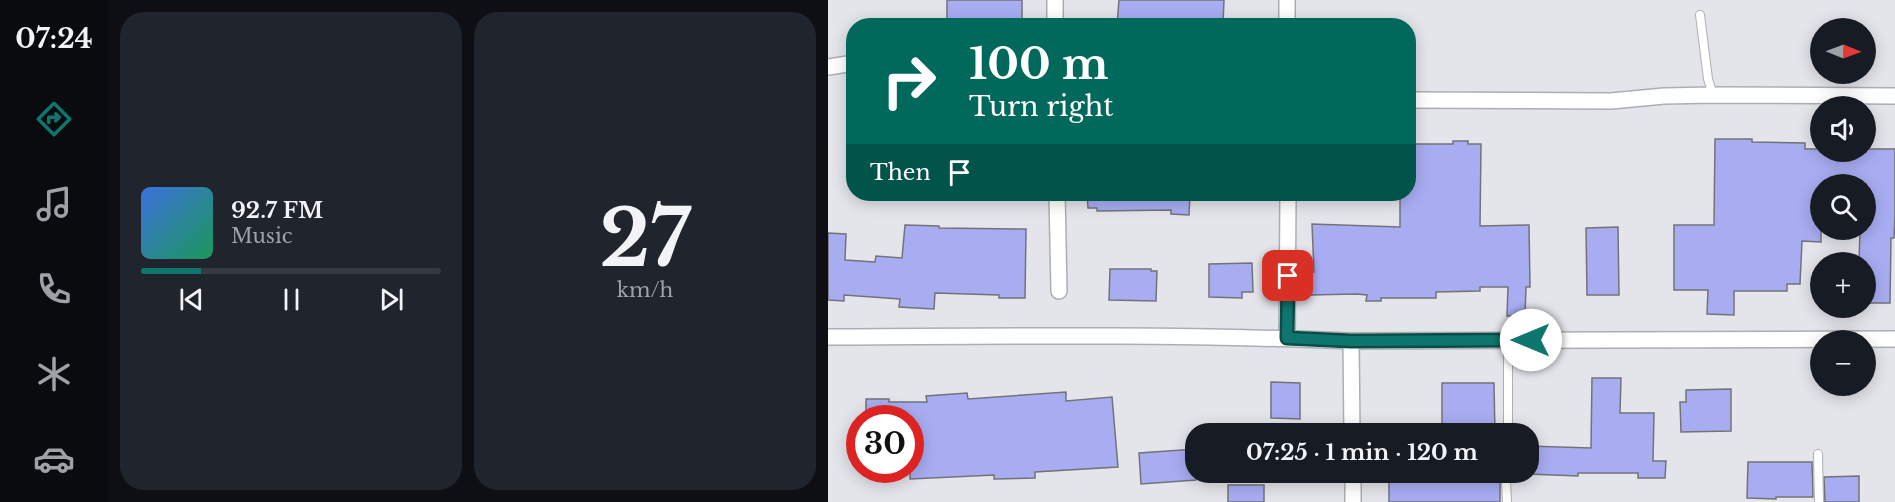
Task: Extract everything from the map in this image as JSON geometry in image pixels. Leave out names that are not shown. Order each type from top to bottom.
[{"type":"street","points":[[1055,0],[1055,18]]},
{"type":"street","points":[[1287,0],[1287,18]]},
{"type":"street","points":[[828,67],[846,64]]},
{"type":"street","points":[[1416,100],[1611,101],[1664,96],[1713,95],[1895,96]]},
{"type":"street","points":[[1057,201],[1059,291]]},
{"type":"street","points":[[1287,338],[1288,201]]},
{"type":"street","points":[[828,337],[1036,336],[1287,338],[1351,341],[1895,339]]},
{"type":"street","points":[[1351,341],[1352,423]]},
{"type":"street","points":[[1353,483],[1353,502]]},
{"type":"lane","points":[[1700,15],[1708,79],[1713,95]]},
{"type":"lane","points":[[1508,340],[1508,423]]},
{"type":"lane","points":[[1818,454],[1819,502]]},
{"type":"lane","points":[[1506,483],[1507,502]]},
{"type":"building","points":[[947,0],[1022,0],[1022,18],[947,18]]},
{"type":"building","points":[[1119,0],[1224,0],[1223,18],[1118,18]]},
{"type":"building","points":[[1715,139],[1805,143],[1805,149],[1810,149],[1810,162],[1876,162],[1876,149],[1895,149],[1895,215],[1894,238],[1891,238],[1890,303],[1876,303],[1876,252],[1859,252],[1860,240],[1876,240],[1876,174],[1810,174],[1810,240],[1821,240],[1821,242],[1802,241],[1800,284],[1787,284],[1787,291],[1734,291],[1734,315],[1707,314],[1708,290],[1674,290],[1674,225],[1714,225]]},
{"type":"building","points":[[1453,141],[1468,141],[1468,144],[1481,144],[1480,226],[1529,225],[1530,287],[1526,287],[1525,316],[1507,316],[1508,287],[1480,287],[1480,291],[1436,292],[1436,298],[1381,298],[1381,301],[1366,301],[1367,295],[1357,294],[1309,295],[1308,272],[1314,272],[1312,224],[1400,227],[1400,201],[1416,201],[1416,144],[1453,144]]},
{"type":"building","points":[[1088,201],[1190,201],[1189,215],[1171,214],[1171,210],[1097,211],[1097,208],[1088,208]]},
{"type":"building","points":[[905,225],[939,226],[939,228],[1026,229],[1025,298],[935,293],[934,309],[899,307],[900,299],[844,295],[844,301],[828,300],[828,233],[846,234],[845,260],[875,262],[876,256],[902,258]]},
{"type":"building","points":[[1618,227],[1619,295],[1587,295],[1586,228]]},
{"type":"building","points":[[1252,263],[1253,292],[1242,292],[1242,298],[1209,297],[1209,264]]},
{"type":"building","points":[[1110,269],[1157,271],[1156,301],[1109,300]]},
{"type":"building","points":[[1592,378],[1621,378],[1620,413],[1654,413],[1653,461],[1666,461],[1665,478],[1638,478],[1638,473],[1578,473],[1578,476],[1539,474],[1539,446],[1591,448]]},
{"type":"building","points":[[1271,382],[1300,383],[1300,419],[1271,418]]},
{"type":"building","points":[[1442,383],[1494,383],[1495,423],[1442,423]]},
{"type":"building","points":[[1731,389],[1731,431],[1681,432],[1680,402],[1686,402],[1686,390]]},
{"type":"building","points":[[1066,392],[1066,401],[1112,397],[1118,467],[1035,472],[1035,478],[994,479],[994,475],[924,478],[924,405],[866,405],[866,399],[889,399],[889,402],[927,402],[926,396],[967,393],[968,399]]},
{"type":"building","points":[[1185,450],[1185,481],[1141,484],[1139,453]]},
{"type":"building","points":[[1748,462],[1812,462],[1813,497],[1747,498]]},
{"type":"building","points":[[1859,476],[1859,502],[1825,502],[1824,477]]},
{"type":"building","points":[[1389,483],[1500,483],[1500,502],[1389,502]]},
{"type":"building","points":[[1228,485],[1264,485],[1264,502],[1228,502]]},
{"type":"route","points":[[1288,276],[1287,338],[1351,341],[1531,340]]}]
